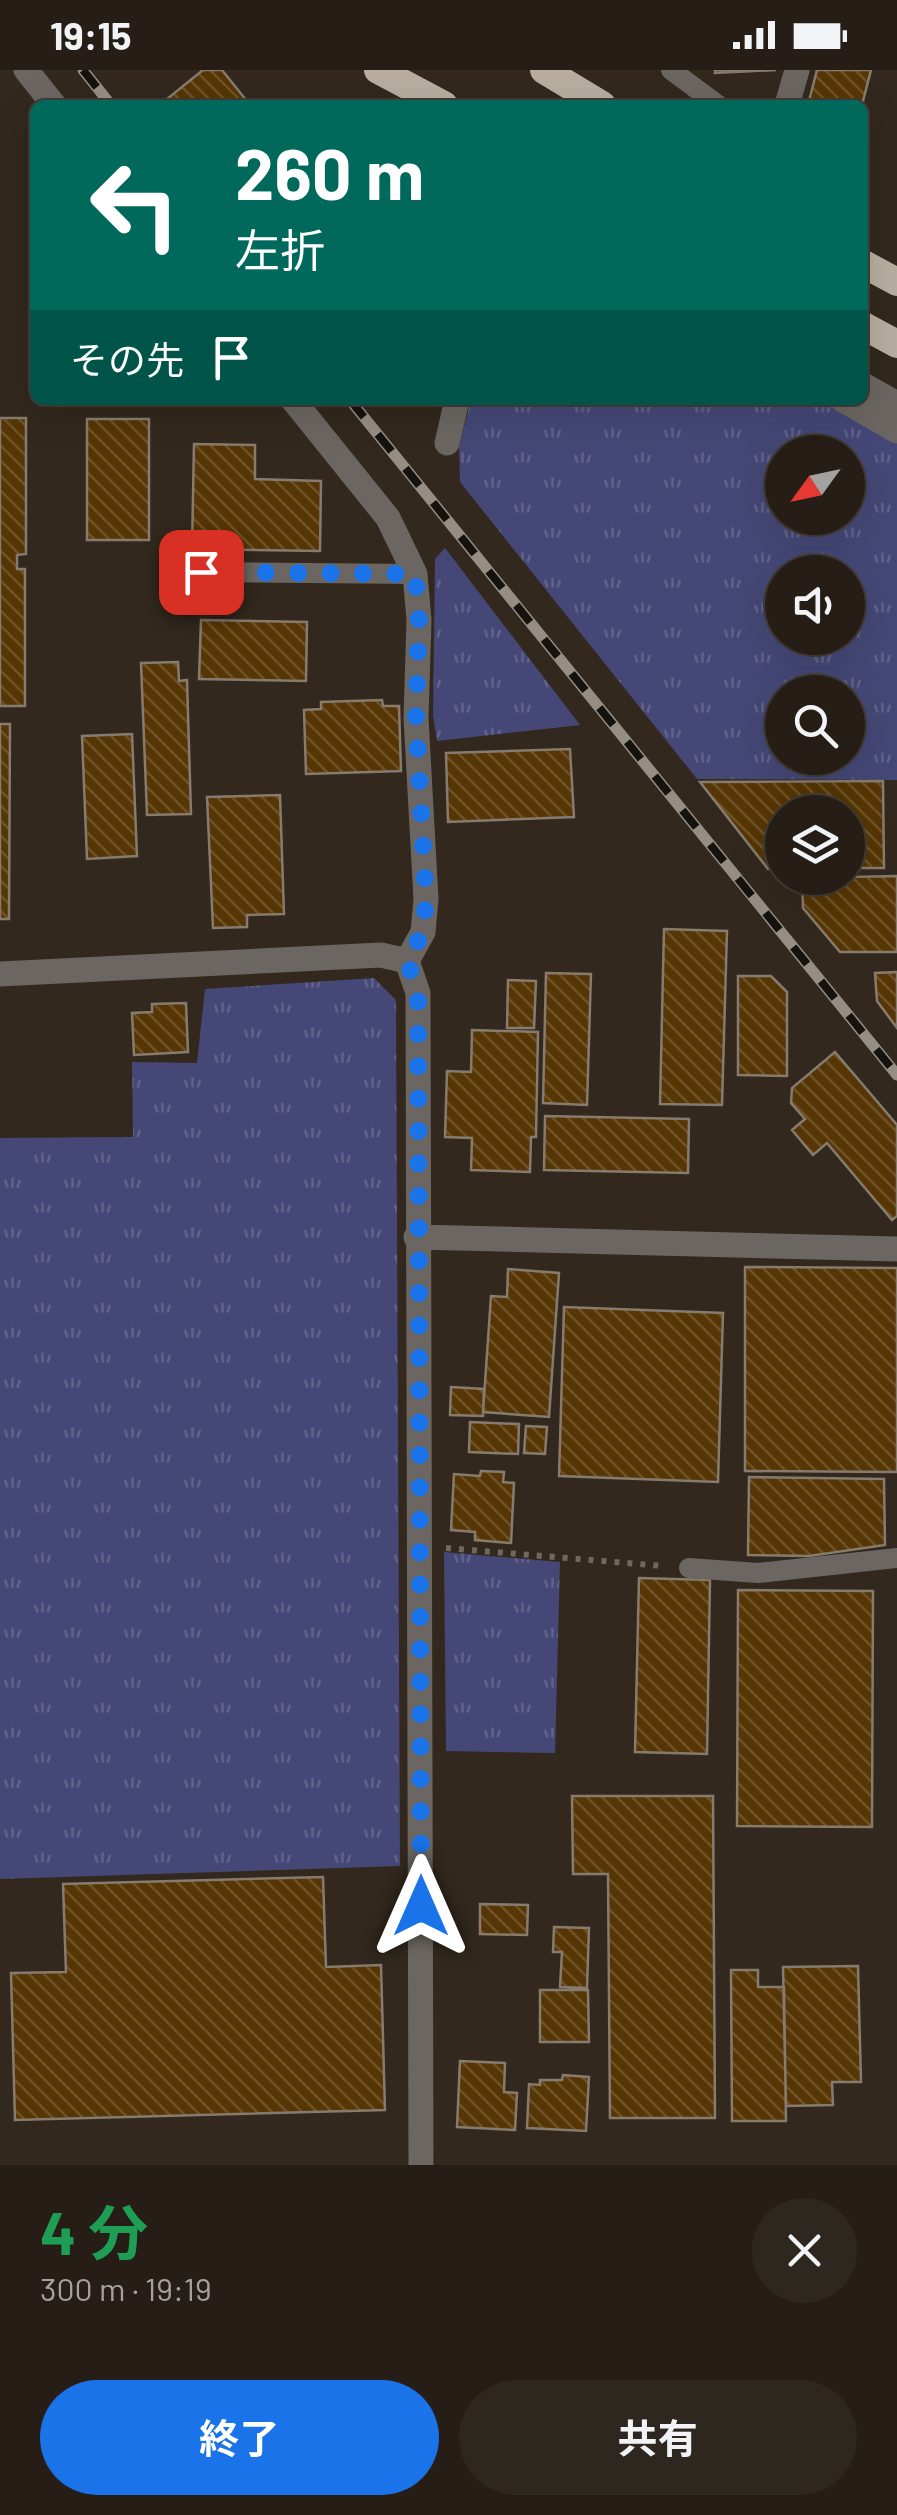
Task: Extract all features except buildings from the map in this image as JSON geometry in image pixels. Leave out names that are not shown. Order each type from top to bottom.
[{"type":"highway","points":[[378,70],[435,100]]},
{"type":"highway","points":[[544,70],[594,100]]},
{"type":"highway","points":[[868,266],[897,282]]},
{"type":"highway","points":[[868,329],[897,344]]},
{"type":"street","points":[[26,70],[50,100]]},
{"type":"street","points":[[789,100],[798,70]]},
{"type":"street","points":[[868,387],[897,404]]},
{"type":"street","points":[[296,405],[388,518],[415,574],[419,620],[416,718],[426,899],[423,932],[407,960],[418,994],[421,2165]]},
{"type":"street","points":[[447,443],[457,405]]},
{"type":"street","points":[[852,405],[897,431]]},
{"type":"street","points":[[0,974],[381,955],[407,960]]},
{"type":"street","points":[[416,1237],[897,1249]]},
{"type":"lane","points":[[671,70],[711,100]]},
{"type":"lane","points":[[201,572],[415,574]]},
{"type":"lane","points":[[689,1568],[758,1574],[897,1558]]},
{"type":"path","points":[[419,1546],[689,1568]]},
{"type":"green space","points":[[470,405],[831,405],[897,443],[897,780],[697,779],[460,482],[459,446]]},
{"type":"green space","points":[[445,548],[580,725],[437,741],[433,716],[435,559]]},
{"type":"green space","points":[[374,978],[396,1000],[400,1866],[0,1879],[0,1138],[133,1137],[132,1062],[197,1063],[205,989]]},
{"type":"green space","points":[[444,1552],[560,1562],[555,1753],[446,1751]]},
{"type":"railway","points":[[83,70],[107,100]]},
{"type":"railway","points":[[354,405],[897,1075]]},
{"type":"route","points":[[201,572],[415,574],[419,620],[416,718],[426,899],[423,932],[407,960],[418,994],[421,1906]]}]
